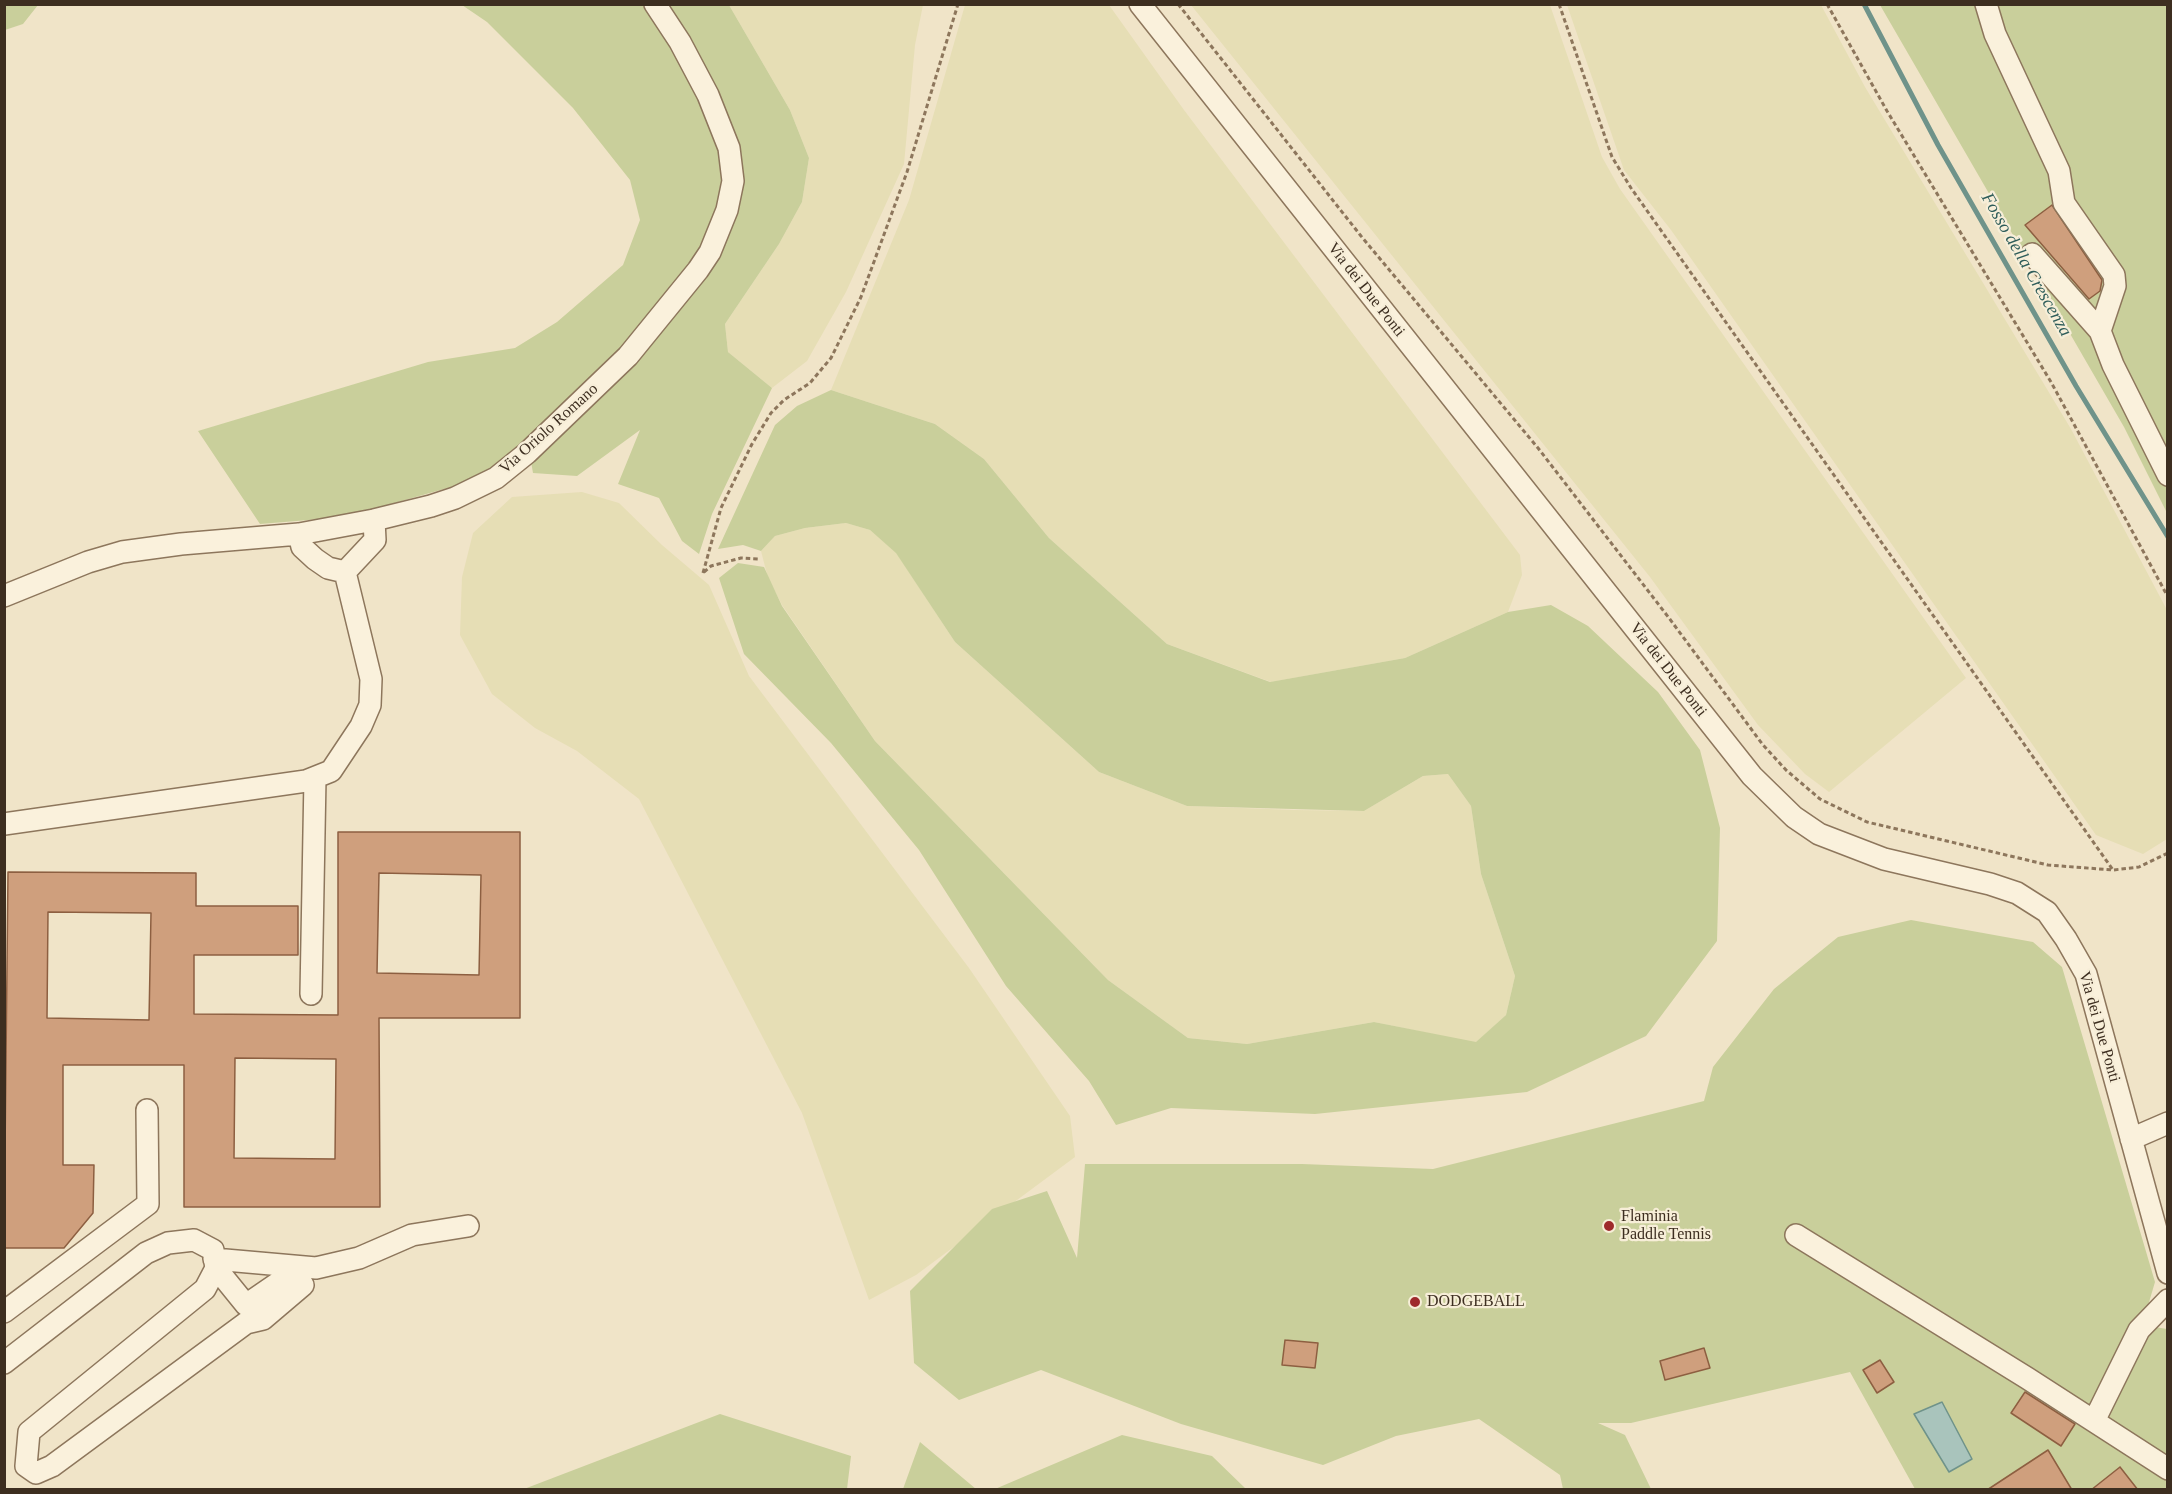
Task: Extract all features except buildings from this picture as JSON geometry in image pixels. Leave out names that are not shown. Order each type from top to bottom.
[{"type":"street","name":"Via Oriolo Romano","points":[[4,596],[88,562],[122,552],[181,544],[298,534],[374,520],[455,498],[496,478],[527,453],[628,356],[698,270],[710,252],[727,210],[733,181],[733,165],[708,95],[655,4]]},
{"type":"street","name":"Via dei Due Ponti","points":[[1140,4],[1752,776],[1794,817],[1819,834],[1884,859],[1990,884],[2017,893],[2047,912],[2086,974],[2168,1273]]},
{"type":"street","points":[[1986,4],[1995,34],[2059,171],[2064,203],[2114,276],[2115,286],[2100,331]]},
{"type":"street","points":[[2032,254],[2100,331],[2113,365],[2168,475]]},
{"type":"street","points":[[345,572],[375,540],[374,520]]},
{"type":"street","points":[[298,534],[302,547],[315,559],[328,568],[345,572]]},
{"type":"street","points":[[4,824],[306,781],[331,771],[361,726],[370,705],[372,679],[345,572]]},
{"type":"street","points":[[311,994],[315,778]]},
{"type":"street","points":[[4,1312],[148,1203],[147,1110]]},
{"type":"street","points":[[2131,1139],[2168,1123]]},
{"type":"street","points":[[215,1264],[316,1268],[359,1258],[412,1235],[468,1226]]},
{"type":"street","points":[[1796,1235],[2168,1469]]},
{"type":"street","points":[[4,1363],[146,1253],[168,1243],[194,1240],[213,1250],[215,1264],[246,1314],[52,1466],[36,1473],[26,1466],[29,1432],[205,1289],[215,1264]]},
{"type":"street","points":[[2094,1421],[2139,1330],[2168,1300]]},
{"type":"path","points":[[759,559],[741,558],[722,562],[711,566],[703,573],[722,508],[752,444],[771,413],[784,400],[810,382],[831,358],[861,297],[907,172],[958,4]]},
{"type":"path","points":[[1178,4],[1361,236],[1538,448],[1763,745],[1786,770],[1820,799],[1867,822],[2048,865],[2113,870],[2139,867],[2168,853]]},
{"type":"path","points":[[1559,4],[1612,157],[1631,188],[2113,870]]},
{"type":"path","points":[[1827,4],[1887,111],[2051,382],[2168,597]]},
{"type":"shaded area","points":[[729,5],[923,5],[915,45],[904,164],[846,292],[807,361],[772,388],[728,352],[725,324],[779,244],[802,202],[809,158],[790,110]]},
{"type":"shaded area","points":[[965,5],[1109,5],[1184,110],[1520,555],[1522,575],[1508,612],[1405,658],[1271,682],[1167,644],[1049,538],[984,459],[935,424],[831,390],[909,200]]},
{"type":"shaded area","points":[[1191,5],[1550,5],[1602,157],[1620,189],[1966,678],[1829,792],[1805,774],[1758,725],[1650,577]]},
{"type":"shaded area","points":[[1567,5],[1821,5],[1865,87],[2071,429],[2167,610],[2167,839],[2143,854],[2096,835],[1671,230],[1624,170]]},
{"type":"shaded area","points":[[582,492],[619,503],[662,545],[709,585],[749,676],[969,968],[1070,1116],[1075,1157],[916,1275],[869,1300],[802,1113],[639,799],[577,751],[535,728],[492,694],[460,635],[462,577],[473,533],[512,497]]},
{"type":"shaded area","points":[[846,523],[870,530],[896,552],[955,642],[1099,772],[1187,806],[1364,811],[1423,776],[1448,774],[1471,806],[1481,874],[1515,976],[1506,1015],[1476,1043],[1374,1022],[1247,1044],[1188,1038],[1108,980],[875,741],[782,605],[768,578],[761,551],[775,536],[805,528]]},
{"type":"green space","points":[[5,4],[38,5],[23,24],[5,30]]},
{"type":"green space","points":[[462,5],[729,5],[790,110],[809,158],[802,202],[779,244],[725,324],[728,352],[772,388],[712,514],[699,554],[682,541],[659,498],[618,484],[640,430],[577,476],[533,473],[527,439],[482,475],[451,487],[345,517],[260,524],[198,431],[428,362],[515,348],[557,322],[623,265],[640,220],[630,180],[573,108],[487,22]]},
{"type":"green space","points":[[1880,5],[2167,5],[2167,513],[2124,427]]},
{"type":"green space","points":[[831,390],[935,424],[984,459],[1049,538],[1167,644],[1270,682],[1405,658],[1508,612],[1551,605],[1588,626],[1658,692],[1700,750],[1720,828],[1717,941],[1646,1036],[1527,1092],[1315,1114],[1171,1108],[1116,1125],[1089,1081],[1006,986],[919,850],[831,743],[744,654],[719,578],[738,563],[764,567],[782,606],[875,741],[1108,980],[1188,1038],[1247,1044],[1374,1022],[1476,1042],[1506,1015],[1515,976],[1481,874],[1471,806],[1448,774],[1423,776],[1364,811],[1187,806],[1099,772],[955,642],[896,553],[870,530],[846,523],[805,528],[775,536],[761,551],[743,545],[718,549],[775,425],[797,406]]},
{"type":"green space","name":"Flaminia Paddle Tennis","points":[[1911,920],[2033,942],[2062,967],[2155,1282],[2147,1309],[2155,1327],[2167,1329],[2167,1489],[1915,1489],[1850,1372],[1631,1423],[1598,1423],[1625,1435],[1651,1489],[1563,1489],[1560,1475],[1479,1419],[1396,1436],[1323,1465],[1181,1424],[1041,1370],[959,1400],[914,1363],[910,1291],[992,1209],[1047,1191],[1077,1258],[1085,1164],[1302,1164],[1433,1169],[1704,1101],[1713,1067],[1774,989],[1838,937]]},
{"type":"green space","points":[[720,1414],[851,1456],[847,1489],[524,1489]]},
{"type":"green space","points":[[1122,1435],[1212,1456],[1246,1489],[995,1489]]},
{"type":"green space","points":[[920,1442],[976,1489],[903,1489]]},
{"type":"water","points":[[1942,1402],[1972,1459],[1949,1472],[1914,1414]]},
{"type":"waterway","name":"Fosso della Crescenza","points":[[1864,4],[1938,145],[2076,386],[2168,537]]},
{"type":"place","name":"Flaminia Paddle Tennis","points":[[1609,1226]]},
{"type":"place","name":"DODGEBALL","points":[[1415,1302]]}]
